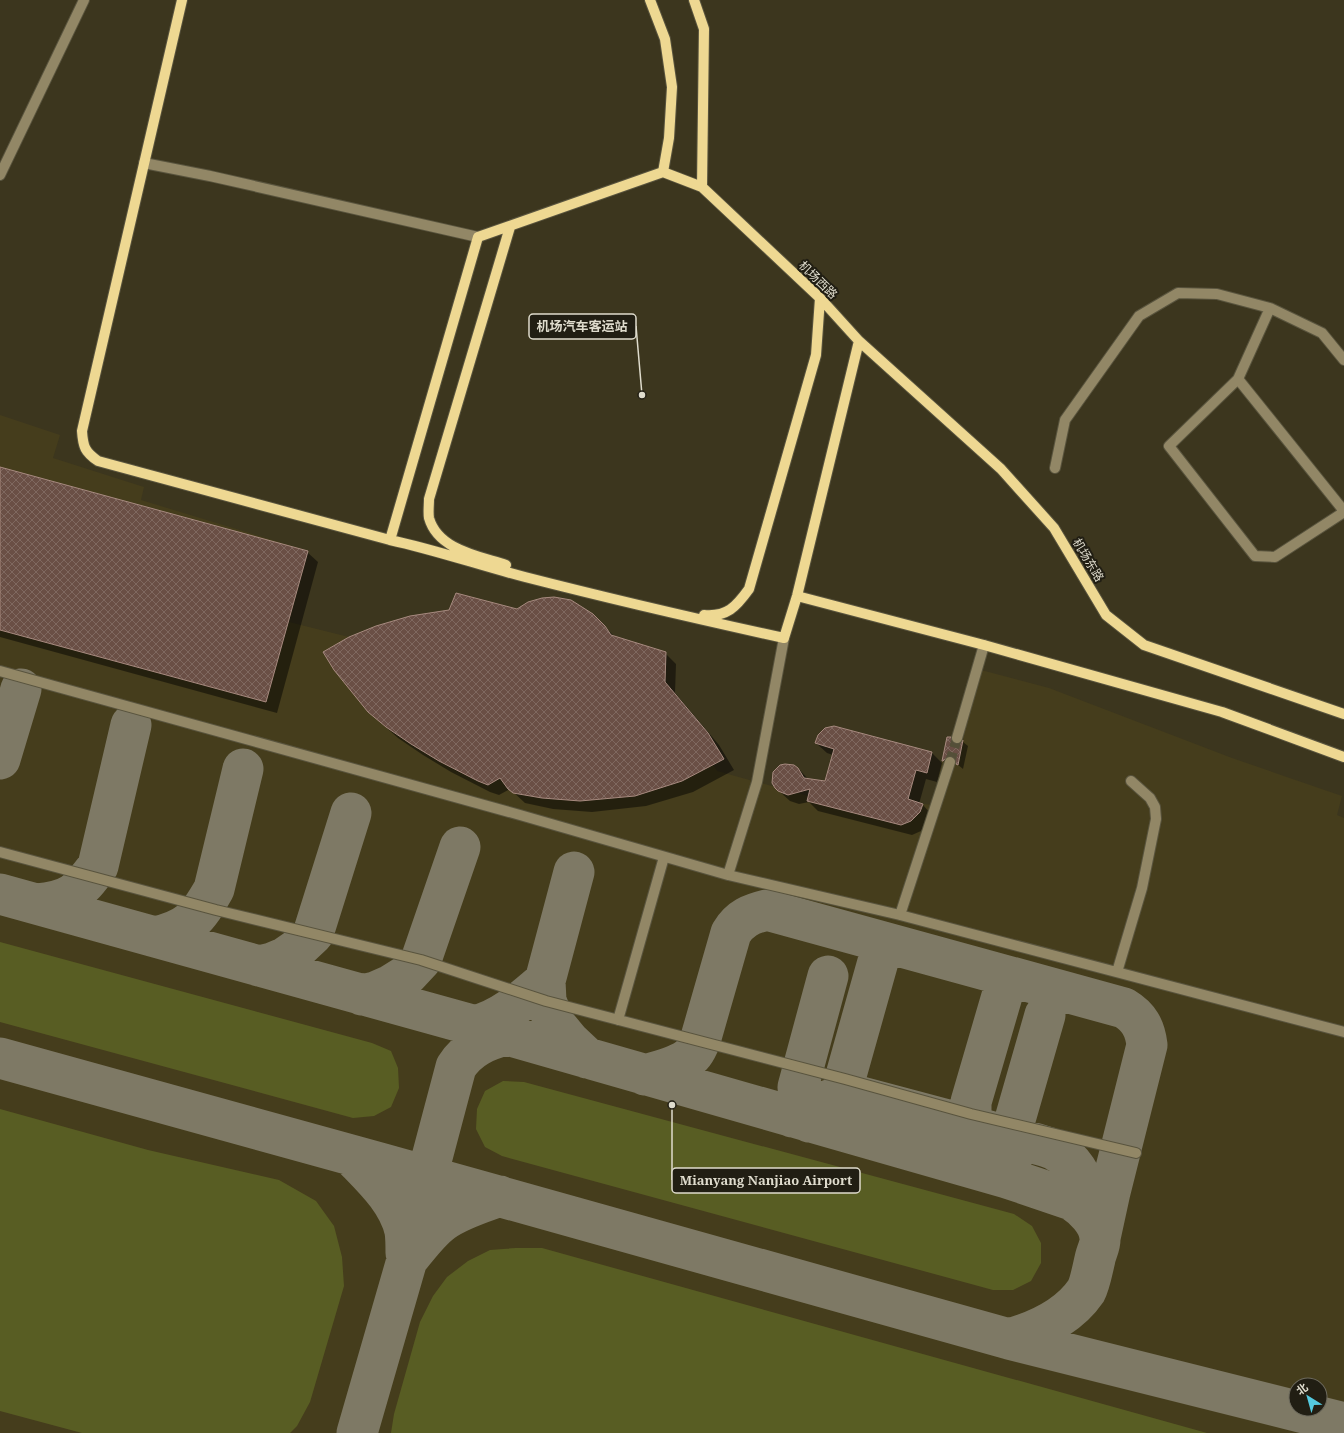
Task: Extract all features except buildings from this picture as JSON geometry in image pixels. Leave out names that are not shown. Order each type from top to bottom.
[{"type":"main road","points":[[182,0],[82,431],[82,443],[88,454],[98,461],[390,540],[416,545],[523,576],[634,604],[784,638],[797,596],[859,341]]},
{"type":"main road","points":[[650,0],[665,39],[672,87],[669,138],[662,172]]},
{"type":"main road","points":[[390,540],[478,237],[662,172],[702,187],[704,29],[694,0]]},
{"type":"main road","name":"机场西路","points":[[702,187],[820,298],[859,341]]},
{"type":"main road","points":[[510,226],[429,499],[429,518],[437,535],[456,548],[515,568],[682,613],[714,616],[728,612],[740,603],[749,589],[816,355],[820,298]]},
{"type":"main road","name":"机场东路","points":[[859,341],[1001,469],[1054,528],[1106,615],[1144,645],[1344,714]]},
{"type":"main road","points":[[797,596],[984,645],[1222,712],[1344,757]]},
{"type":"street","points":[[0,175],[84,0]]},
{"type":"street","points":[[144,163],[478,237]]},
{"type":"street","points":[[1055,468],[1065,420],[1139,316],[1178,292],[1217,294],[1270,308],[1322,333],[1344,360]]},
{"type":"street","points":[[1238,379],[1344,512],[1275,557],[1255,556],[1169,446],[1238,379],[1270,308]]},
{"type":"street","points":[[728,875],[757,782],[784,638]]},
{"type":"street","points":[[957,738],[984,645]]},
{"type":"street","points":[[0,671],[520,815],[728,875],[900,915],[1344,1032]]},
{"type":"street","points":[[900,915],[950,762]]},
{"type":"street","points":[[1117,972],[1142,888],[1156,819],[1155,807],[1150,798],[1131,781]]},
{"type":"street","points":[[0,852],[216,910],[421,960],[546,1001],[838,1077],[971,1114],[1136,1153]]},
{"type":"street","points":[[618,1020],[664,857]]},
{"type":"shaded area","points":[[0,415],[60,435],[53,458],[144,487],[141,500],[308,551],[289,622],[349,637],[376,626],[410,616],[449,610],[456,593],[517,609],[528,602],[542,598],[554,597],[571,600],[593,614],[605,626],[611,635],[666,652],[665,682],[708,733],[724,759],[713,765],[717,771],[808,796],[807,801],[901,825],[920,812],[923,804],[933,805],[947,737],[963,740],[967,717],[981,670],[1049,688],[1232,758],[1342,796],[1337,815],[1344,818],[1344,1433],[0,1433]]},
{"type":"green space","points":[[0,942],[372,1043],[391,1051],[398,1068],[399,1088],[391,1107],[374,1116],[353,1118],[0,1022]]},
{"type":"green space","points":[[503,1081],[524,1082],[1014,1214],[1032,1226],[1041,1243],[1041,1263],[1031,1281],[1013,1290],[993,1290],[502,1156],[485,1147],[476,1129],[477,1109],[485,1091]]},
{"type":"green space","points":[[0,1109],[148,1150],[279,1180],[316,1201],[334,1226],[342,1257],[344,1286],[310,1402],[297,1426],[290,1433],[82,1433],[0,1411]]},
{"type":"green space","points":[[542,1248],[1207,1433],[391,1433],[394,1414],[420,1322],[433,1296],[447,1277],[468,1261],[490,1250]]},
{"type":"taxiway","points":[[0,759],[21,689]]},
{"type":"taxiway","points":[[37,904],[58,901],[73,894],[85,883],[98,866],[131,725]]},
{"type":"taxiway","points":[[155,937],[167,934],[191,921],[197,915],[214,889],[243,769]]},
{"type":"taxiway","points":[[259,966],[284,958],[297,949],[313,934],[351,813]]},
{"type":"taxiway","points":[[362,995],[375,992],[391,985],[407,975],[421,960],[460,847]]},
{"type":"taxiway","points":[[574,872],[545,981],[546,1001],[555,1024],[570,1042],[587,1058]]},
{"type":"taxiway","points":[[0,894],[465,1023],[1007,1178],[1072,1200],[1094,1221],[1100,1238],[1100,1243],[1086,1291],[1079,1300],[1062,1315],[1030,1332],[1009,1339]]},
{"type":"taxiway","points":[[645,1075],[676,1065],[687,1059],[696,1050],[700,1041],[731,933],[734,928],[746,917],[767,910],[1124,1008],[1134,1015],[1143,1028],[1147,1045],[1100,1238]]},
{"type":"taxiway","points":[[864,1118],[850,1095],[845,1079],[879,958]]},
{"type":"taxiway","points":[[809,1122],[800,1105],[798,1087],[828,976]]},
{"type":"taxiway","points":[[474,1026],[503,1014],[545,981]]},
{"type":"taxiway","points":[[984,1150],[971,1126],[971,1102],[1004,989]]},
{"type":"taxiway","points":[[1011,1164],[1009,1153],[1010,1137],[1045,1015]]},
{"type":"taxiway","points":[[357,1433],[407,1260],[417,1214],[456,1067],[466,1055],[478,1046],[492,1039],[507,1035]]},
{"type":"taxiway","points":[[0,1058],[1009,1339],[1344,1423]]},
{"type":"taxiway","points":[[792,1117],[814,1106],[838,1097],[854,1095],[1052,1149],[1064,1155],[1073,1164],[1088,1193]]},
{"type":"taxiway","points":[[351,1155],[383,1190],[397,1209],[405,1231],[406,1253]]},
{"type":"taxiway","points":[[407,1260],[428,1234],[443,1221],[463,1210],[500,1196]]},
{"type":"tunnel","points":[[950,762],[957,738]]},
{"type":"place","name":"机场汽车客运站","points":[[642,395]]},
{"type":"place","name":"Mianyang Nanjiao Airport","points":[[672,1105]]}]
